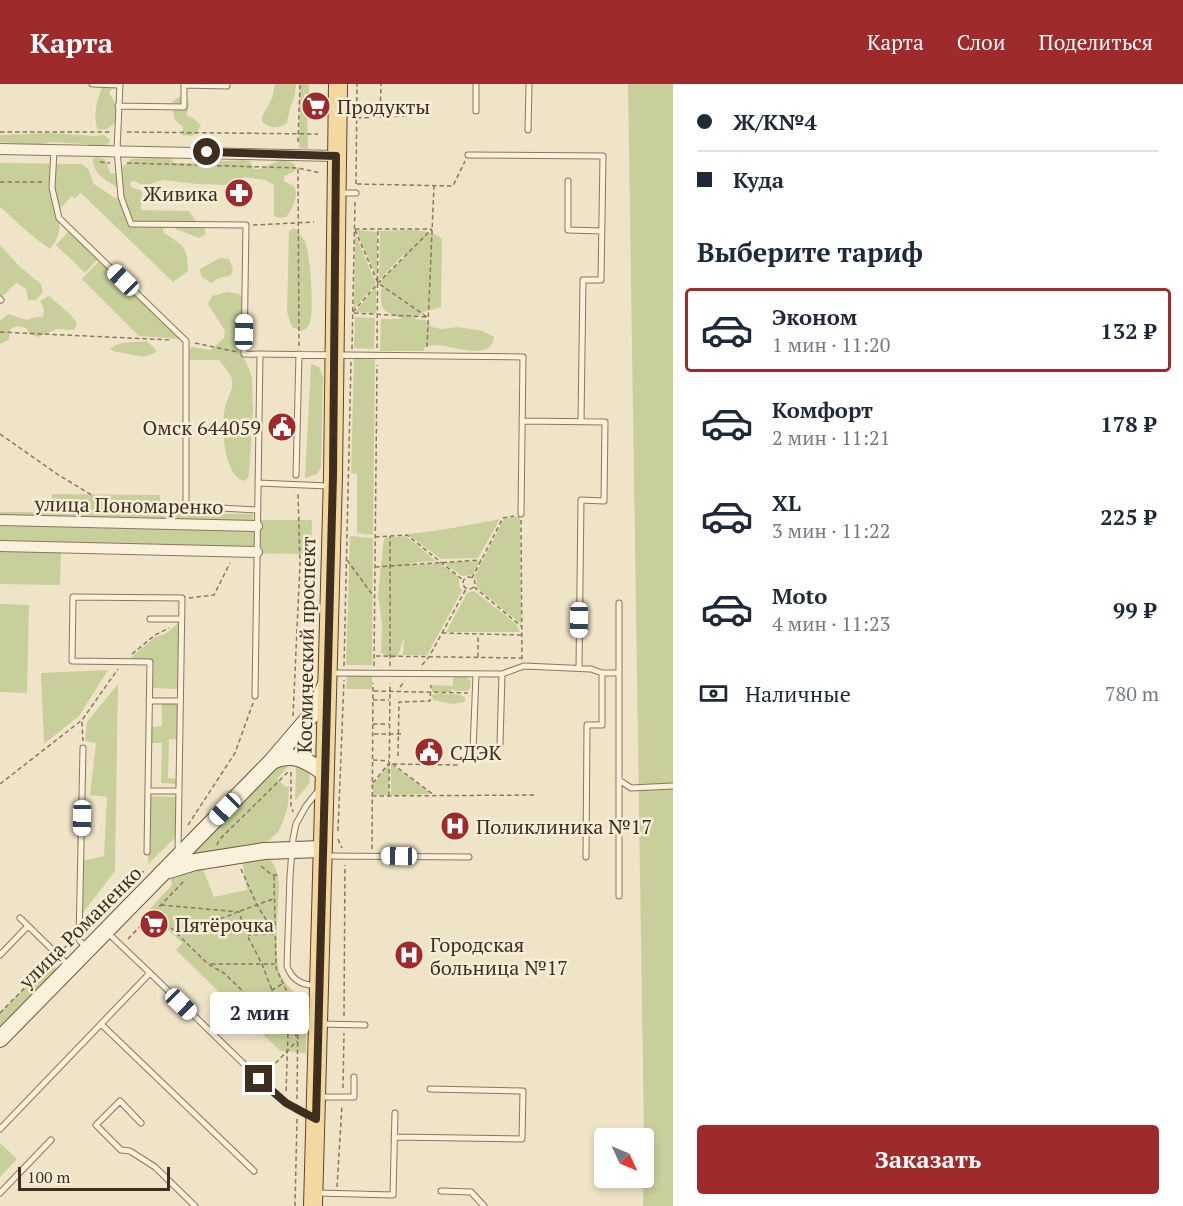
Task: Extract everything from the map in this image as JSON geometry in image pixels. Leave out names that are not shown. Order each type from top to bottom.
[{"type":"main road","name":"Космический проспект","points":[[313,1200],[325,778],[333,674],[333,486],[343,355],[336,193],[338,84]]},
{"type":"main road","name":"улица Романенко","points":[[0,1039],[272,761],[313,713],[333,674]]},
{"type":"main road","points":[[272,761],[282,756],[304,759],[325,778]]},
{"type":"main road","name":"улица Романенко","points":[[165,871],[195,862],[264,851],[323,852]]},
{"type":"street","points":[[0,149],[336,156]]},
{"type":"street","name":"улица Пономаренко","points":[[0,520],[257,526]]},
{"type":"street","points":[[0,546],[257,552]]},
{"type":"lane","points":[[92,84],[119,84],[118,163],[121,197],[131,224],[246,225],[244,354],[523,357],[521,514]]},
{"type":"lane","points":[[118,106],[184,107],[184,85],[227,86],[227,84]]},
{"type":"lane","points":[[476,84],[476,111]]},
{"type":"lane","points":[[528,84],[528,130]]},
{"type":"lane","points":[[54,150],[52,188],[59,218],[186,341],[186,506],[258,510]]},
{"type":"lane","points":[[468,154],[603,156],[601,280],[583,280],[581,422]]},
{"type":"lane","points":[[568,181],[568,230],[602,231]]},
{"type":"lane","points":[[336,193],[356,193]]},
{"type":"lane","points":[[255,696],[260,354]]},
{"type":"lane","points":[[296,474],[299,354]]},
{"type":"lane","points":[[522,421],[605,422],[604,501],[581,500],[579,668]]},
{"type":"lane","points":[[258,483],[333,486]]},
{"type":"lane","points":[[147,852],[150,662],[72,661],[73,597],[182,598],[178,858]]},
{"type":"lane","points":[[619,603],[619,896]]},
{"type":"lane","points":[[150,619],[181,619]]},
{"type":"lane","points":[[333,674],[502,674],[522,667],[579,668],[602,673],[619,673]]},
{"type":"lane","points":[[586,857],[587,725],[602,725],[602,673]]},
{"type":"lane","points":[[473,751],[476,674]]},
{"type":"lane","points":[[500,744],[502,674]]},
{"type":"lane","points":[[149,701],[180,701]]},
{"type":"lane","points":[[83,748],[79,940],[88,949]]},
{"type":"lane","points":[[319,985],[306,986],[299,982],[289,972],[287,966],[292,850],[296,824],[325,778]]},
{"type":"lane","points":[[619,780],[631,788],[673,786]]},
{"type":"lane","points":[[148,791],[179,791]]},
{"type":"lane","points":[[323,852],[345,856],[469,857]]},
{"type":"lane","points":[[20,918],[70,967]]},
{"type":"lane","points":[[0,955],[28,926]]},
{"type":"lane","points":[[106,931],[259,1079],[286,1103],[316,1119]]},
{"type":"lane","points":[[0,1128],[150,974]]},
{"type":"lane","points":[[101,1024],[254,1171]]},
{"type":"lane","points":[[318,1024],[365,1025]]},
{"type":"lane","points":[[317,1097],[354,1097],[354,1077]]},
{"type":"lane","points":[[394,1137],[522,1139],[523,1091],[430,1089]]},
{"type":"lane","points":[[141,1123],[120,1101],[96,1125],[121,1150],[130,1151],[155,1167],[195,1206]]},
{"type":"lane","points":[[313,1200],[393,1195],[395,1113]]},
{"type":"lane","points":[[0,1193],[51,1140]]},
{"type":"lane","points":[[441,1191],[471,1192],[484,1206]]},
{"type":"path","points":[[298,142],[300,84]]},
{"type":"path","points":[[357,84],[356,184],[453,186],[468,154]]},
{"type":"path","points":[[380,117],[381,84]]},
{"type":"path","points":[[356,118],[407,116]]},
{"type":"path","points":[[0,132],[298,132],[318,134]]},
{"type":"path","points":[[96,162],[298,168],[321,173]]},
{"type":"path","points":[[298,168],[299,354]]},
{"type":"path","points":[[350,173],[356,174]]},
{"type":"path","points":[[0,182],[52,182]]},
{"type":"path","points":[[426,356],[434,186]]},
{"type":"path","points":[[345,856],[338,840],[333,674],[347,560],[343,355],[352,313],[356,193]]},
{"type":"path","points":[[246,225],[315,222]]},
{"type":"path","points":[[354,229],[432,229]]},
{"type":"path","points":[[354,229],[378,283],[428,317]]},
{"type":"path","points":[[352,313],[378,283],[432,229]]},
{"type":"path","points":[[372,856],[378,230]]},
{"type":"path","points":[[352,313],[428,317]]},
{"type":"path","points":[[0,333],[186,341],[244,354]]},
{"type":"path","points":[[0,434],[57,474],[117,511]]},
{"type":"path","points":[[293,719],[300,564],[297,485]]},
{"type":"path","points":[[472,578],[503,518],[521,514],[522,667]]},
{"type":"path","points":[[375,537],[407,535],[464,580]]},
{"type":"path","points":[[389,796],[391,762],[390,536]]},
{"type":"path","points":[[182,598],[214,595],[236,551]]},
{"type":"path","points":[[347,560],[374,598]]},
{"type":"path","points":[[375,567],[482,560]]},
{"type":"path","points":[[464,580],[466,577],[472,578]]},
{"type":"path","points":[[472,578],[475,582],[474,587]]},
{"type":"path","points":[[464,580],[463,584],[466,588]]},
{"type":"path","points":[[466,588],[474,587],[522,627]]},
{"type":"path","points":[[413,673],[429,657],[466,588]]},
{"type":"path","points":[[0,784],[82,720],[123,662],[154,635],[165,632],[181,619]]},
{"type":"path","points":[[441,633],[522,635]]},
{"type":"path","points":[[478,634],[478,657]]},
{"type":"path","points":[[374,656],[522,658]]},
{"type":"path","points":[[400,673],[400,692]]},
{"type":"path","points":[[398,756],[399,702],[430,701],[431,685]]},
{"type":"path","points":[[373,691],[475,693]]},
{"type":"path","points":[[179,838],[235,753],[255,696]]},
{"type":"path","points":[[373,700],[390,700]]},
{"type":"path","points":[[82,720],[83,748]]},
{"type":"path","points":[[373,724],[390,724]]},
{"type":"path","points":[[373,734],[402,734]]},
{"type":"path","points":[[293,756],[291,805],[296,824]]},
{"type":"path","points":[[373,760],[460,765]]},
{"type":"path","points":[[373,784],[391,762]]},
{"type":"path","points":[[391,762],[435,795]]},
{"type":"path","points":[[372,796],[536,795]]},
{"type":"path","points":[[239,863],[257,905],[275,934]]},
{"type":"path","points":[[0,1013],[145,870]]},
{"type":"path","points":[[274,876],[276,964],[282,984],[298,1005],[295,1206]]},
{"type":"path","points":[[338,876],[345,877]]},
{"type":"path","points":[[178,934],[274,899]]},
{"type":"path","points":[[161,905],[239,912]]},
{"type":"path","points":[[155,912],[208,964],[224,973],[288,1032],[298,1036]]},
{"type":"path","points":[[239,912],[288,1032],[286,1103]]},
{"type":"path","points":[[247,935],[275,934]]},
{"type":"path","points":[[208,964],[276,964]]},
{"type":"path","points":[[246,1018],[272,990],[282,984]]},
{"type":"path","points":[[259,1079],[298,1040]]},
{"type":"green space","points":[[116,84],[109,93],[117,106],[117,121],[107,129],[98,130],[95,114],[101,91],[103,86]]},
{"type":"green space","points":[[275,84],[296,84],[287,123],[275,127],[262,122],[262,117],[272,98]]},
{"type":"green space","points":[[300,84],[309,84],[309,94],[304,94],[304,109],[307,109],[308,149],[299,148]]},
{"type":"green space","points":[[628,84],[673,84],[673,1206],[643,1206],[643,1188],[654,1188],[654,1128],[644,1128]]},
{"type":"green space","points":[[182,95],[189,102],[187,116],[201,125],[196,134],[190,136],[182,135],[183,127],[174,119],[172,102]]},
{"type":"green space","points":[[51,133],[104,135],[110,140],[108,144],[101,147],[50,142],[42,145],[0,142],[0,135]]},
{"type":"green space","points":[[204,156],[224,161],[250,161],[254,169],[264,168],[281,161],[295,164],[295,171],[284,176],[284,181],[294,187],[296,194],[286,217],[280,218],[274,216],[274,185],[265,180],[244,177],[231,185],[163,180],[144,186],[133,180],[130,183],[131,187],[142,191],[141,210],[189,211],[205,229],[205,235],[199,238],[171,227],[163,229],[164,233],[184,248],[187,256],[188,271],[173,282],[81,193],[74,199],[72,196],[59,210],[58,235],[50,249],[0,207],[0,163],[82,164],[88,169],[94,184],[115,198],[123,195],[122,191],[99,174],[94,165],[93,159],[96,157],[105,159],[111,174],[116,173],[131,159],[170,157],[174,163],[201,163]]},
{"type":"green space","points":[[294,228],[306,245],[311,275],[311,319],[309,325],[302,331],[292,327],[287,312],[289,231]]},
{"type":"green space","points":[[356,230],[377,232],[377,278]]},
{"type":"green space","points":[[69,231],[98,259],[85,273],[56,245]]},
{"type":"green space","points":[[380,231],[421,231],[442,239],[441,307],[424,312],[414,319],[425,320],[432,327],[441,329],[458,327],[483,331],[494,337],[492,345],[479,351],[439,345],[425,346],[424,351],[380,351],[381,319],[402,319],[383,308],[381,289],[383,285],[379,282],[407,255],[404,254],[379,280]]},
{"type":"green space","points":[[355,234],[376,283],[354,309]]},
{"type":"green space","points":[[0,245],[20,267],[41,284],[43,292],[36,300],[28,300],[26,289],[17,283],[0,296]]},
{"type":"green space","points":[[220,258],[229,259],[233,269],[231,275],[211,283],[201,276],[200,269]]},
{"type":"green space","points":[[99,261],[180,339],[139,336],[82,279]]},
{"type":"green space","points":[[376,286],[376,313],[355,312]]},
{"type":"green space","points":[[227,292],[239,294],[246,300],[249,317],[247,337],[237,346],[252,378],[253,410],[249,473],[248,478],[244,481],[232,470],[225,449],[224,415],[232,387],[231,377],[219,360],[187,358],[191,347],[211,350],[224,338],[225,331],[208,304],[212,296]]},
{"type":"green space","points":[[49,296],[77,323],[74,330],[57,329],[38,337],[29,334],[26,328],[17,326],[10,329],[9,340],[0,344],[0,321],[8,314],[27,320],[43,317],[44,309],[40,301]]},
{"type":"green space","points":[[355,317],[375,318],[374,349],[354,348]]},
{"type":"green space","points":[[147,341],[156,350],[155,353],[144,357],[110,349],[122,343]]},
{"type":"green space","points":[[354,357],[375,357],[373,535],[357,533],[357,474],[351,473]]},
{"type":"green space","points":[[311,364],[319,367],[323,377],[321,467],[317,474],[305,478]]},
{"type":"green space","points":[[52,494],[160,495],[161,513],[253,514],[253,520],[312,520],[311,554],[61,552],[60,585],[0,584],[0,512],[52,512]]},
{"type":"green space","points":[[520,516],[521,624],[476,587],[477,581],[474,577],[504,519]]},
{"type":"green space","points":[[500,519],[478,558],[441,559],[407,534],[442,530]]},
{"type":"green space","points":[[350,536],[373,538],[372,665],[346,665]]},
{"type":"green space","points":[[406,536],[436,561],[411,563],[411,565],[440,563],[459,578],[462,591],[427,655],[403,655],[404,637],[398,656],[393,658],[381,653],[382,623],[378,594],[384,538]]},
{"type":"green space","points":[[480,561],[473,575],[462,576],[442,562]]},
{"type":"green space","points":[[474,591],[515,623],[520,632],[446,632],[467,593]]},
{"type":"green space","points":[[0,604],[29,605],[27,693],[0,692]]},
{"type":"green space","points":[[180,622],[178,689],[153,688],[152,660],[128,660],[155,637],[165,634]]},
{"type":"green space","points":[[108,670],[79,716],[44,744],[41,673]]},
{"type":"green space","points":[[347,675],[372,675],[372,689],[346,689]]},
{"type":"green space","points":[[456,676],[466,676],[471,681],[467,691],[455,691],[452,688],[451,692],[432,692],[432,685],[453,686],[453,679]]},
{"type":"green space","points":[[118,684],[115,871],[82,914],[83,861],[104,856],[107,797],[90,795],[96,743],[85,741],[87,722]]},
{"type":"green space","points":[[440,693],[461,695],[466,699],[464,702],[453,704],[433,700],[432,695]]},
{"type":"green space","points":[[162,703],[179,703],[178,739],[169,739],[168,778],[177,779],[177,784],[161,783],[162,743],[150,743],[150,727],[162,726]]},
{"type":"green space","points":[[302,763],[309,771],[310,782],[295,801],[296,767]]},
{"type":"green space","points":[[389,764],[389,795],[373,795],[373,785]]},
{"type":"green space","points":[[391,764],[432,794],[391,795]]},
{"type":"green space","points":[[289,765],[277,779],[286,787],[289,786],[288,805],[278,832],[268,841],[230,849],[194,853],[273,767]]},
{"type":"green space","points":[[150,796],[177,797],[177,836],[148,864]]},
{"type":"green space","points":[[270,859],[276,869],[279,891],[278,968],[282,978],[294,992],[306,1000],[306,1053],[280,1051],[176,950],[182,943],[148,911],[172,885],[170,876],[202,867],[214,897],[247,890],[242,860]]},
{"type":"green space","points":[[50,962],[59,971],[0,1031],[0,1013]]},
{"type":"green space","points":[[0,1143],[17,1159],[0,1177]]},
{"type":"place","name":"Продукты","points":[[316,106]]},
{"type":"place","name":"Живика","points":[[239,193]]},
{"type":"place","name":"Омск 644059","points":[[282,427]]},
{"type":"place","name":"СДЭК","points":[[429,752]]},
{"type":"place","name":"Поликлиника №17","points":[[455,826]]},
{"type":"place","name":"Пятёрочка","points":[[154,924]]},
{"type":"place","name":"Городская больница №17","points":[[409,955]]},
{"type":"route","points":[[207,152],[336,156],[333,476],[316,1119],[286,1103],[259,1079]]}]
